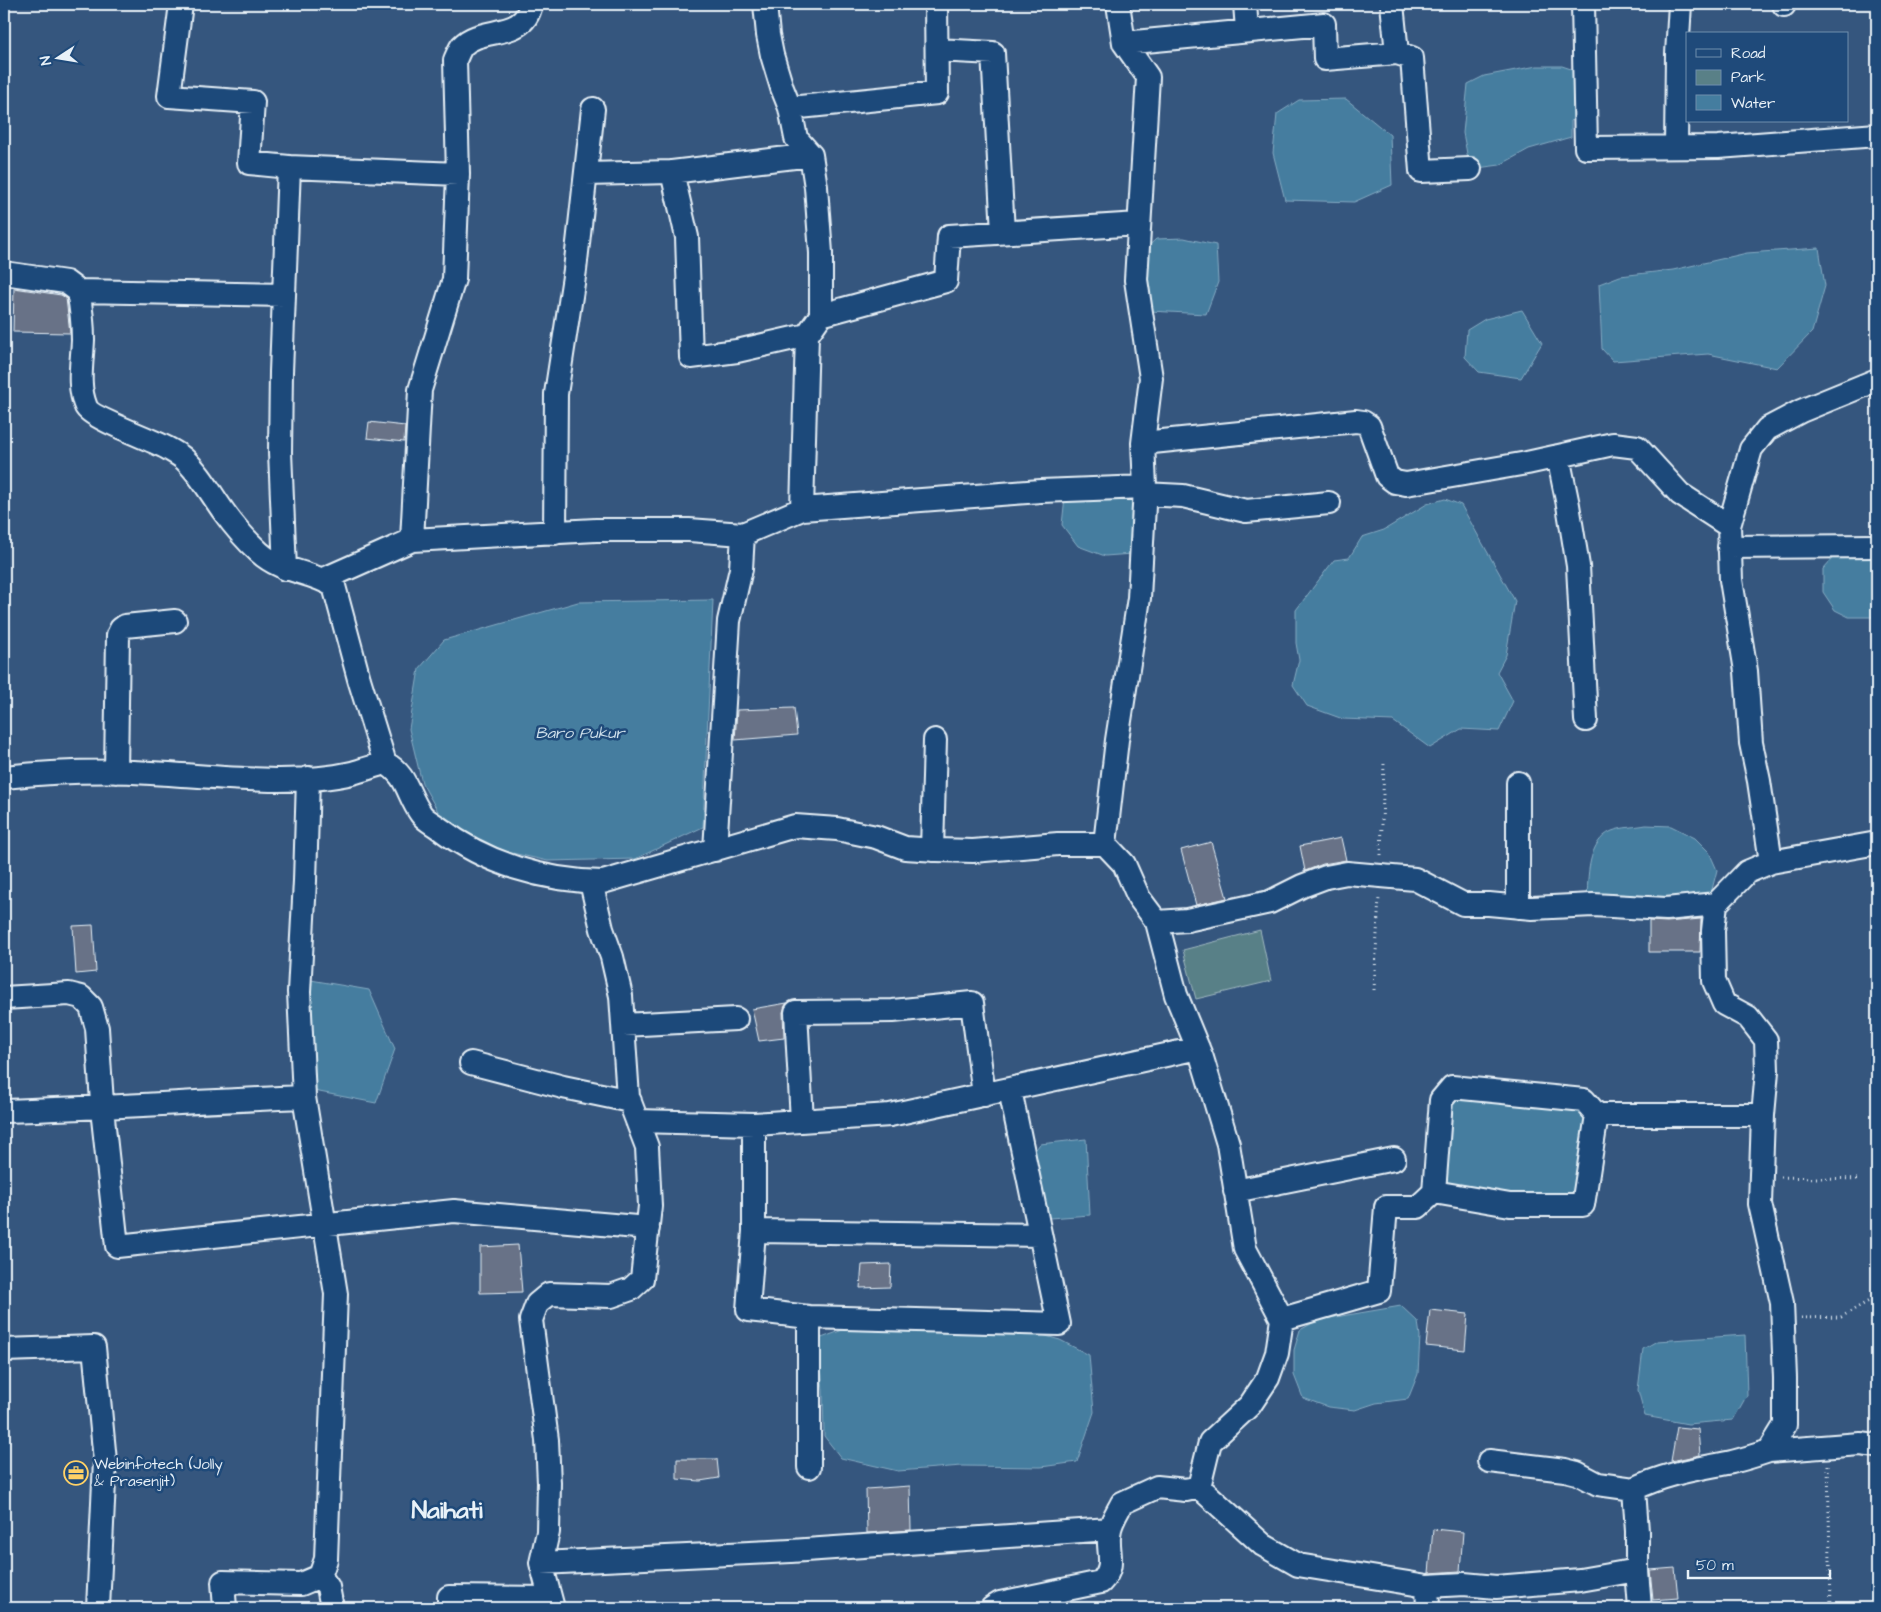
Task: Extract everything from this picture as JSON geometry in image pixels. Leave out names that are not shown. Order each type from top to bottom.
[{"type":"street","points":[[181,4],[169,96],[253,102],[249,163],[289,167],[458,174]]},
{"type":"street","points":[[412,540],[420,390],[454,279],[458,174],[455,60],[462,46],[478,36],[509,30],[522,21],[531,4]]},
{"type":"street","points":[[766,4],[768,34],[772,54],[790,108],[796,138],[811,155],[816,187],[821,253],[821,315],[807,334],[802,509]]},
{"type":"street","points":[[790,108],[937,93],[936,4]]},
{"type":"street","points":[[1105,844],[1117,740],[1139,598],[1144,490],[1143,443],[1151,378],[1136,280],[1148,77],[1124,43],[1118,4]]},
{"type":"street","points":[[1245,4],[1247,30]]},
{"type":"street","points":[[1392,4],[1397,53]]},
{"type":"street","points":[[1584,4],[1586,148],[1718,147],[1877,134]]},
{"type":"street","points":[[1676,147],[1677,54],[1680,4]]},
{"type":"street","points":[[1124,43],[1324,24],[1325,59],[1397,53],[1412,58],[1421,170],[1470,169]]},
{"type":"street","points":[[937,50],[993,53],[1003,232]]},
{"type":"street","points":[[554,533],[556,394],[576,270],[593,109]]},
{"type":"street","points":[[586,174],[672,172],[811,155]]},
{"type":"street","points":[[285,569],[280,452],[289,167]]},
{"type":"street","points":[[672,172],[687,237],[691,357],[737,351],[807,334]]},
{"type":"street","points":[[821,315],[946,281],[949,236],[1139,224]]},
{"type":"street","points":[[4,273],[66,282],[78,291],[284,295]]},
{"type":"street","points":[[78,291],[83,338],[80,391],[87,410],[182,457],[209,488],[224,512],[261,554],[285,569],[324,579],[334,586],[384,762],[395,768],[422,815],[454,840],[497,862],[530,872],[574,881],[591,882],[603,882],[795,826],[837,829],[876,837],[905,848],[932,850],[973,851],[1058,844],[1105,844],[1124,864],[1139,898],[1157,922],[1176,995],[1198,1048],[1228,1144],[1244,1249],[1282,1319],[1277,1353],[1268,1378],[1250,1405],[1210,1442],[1199,1487]]},
{"type":"street","points":[[1771,862],[1759,781],[1750,743],[1746,671],[1731,580],[1729,537],[1751,449],[1767,430],[1801,411],[1877,380]]},
{"type":"street","points":[[1143,443],[1346,422],[1363,422],[1369,426],[1388,476],[1395,482],[1406,484],[1527,464],[1613,444],[1637,447],[1680,494],[1729,537],[1877,546]]},
{"type":"street","points":[[1558,456],[1578,566],[1586,720]]},
{"type":"street","points":[[324,579],[412,540],[596,530],[689,530],[743,534],[802,509],[1042,491],[1144,490],[1183,496],[1246,511],[1329,503]]},
{"type":"street","points":[[715,850],[729,621],[741,569],[743,534]]},
{"type":"street","points":[[116,772],[118,635],[120,629],[125,626],[175,621]]},
{"type":"street","points":[[932,850],[935,740]]},
{"type":"street","points":[[4,777],[52,772],[116,772],[267,780],[351,773],[384,762]]},
{"type":"street","points":[[224,1608],[223,1582],[301,1584],[320,1576],[326,1559],[336,1294],[304,1097],[299,992],[308,778]]},
{"type":"street","points":[[1518,783],[1518,907]]},
{"type":"street","points":[[1769,1451],[1785,1425],[1782,1303],[1760,1204],[1763,1115],[1767,1071],[1766,1040],[1748,1017],[1724,1004],[1714,982],[1713,930],[1716,904],[1747,872],[1771,862],[1877,843]]},
{"type":"street","points":[[1157,922],[1187,920],[1270,902],[1302,886],[1326,877],[1347,873],[1415,879],[1463,904],[1489,904],[1532,908],[1593,906],[1666,909],[1716,904]]},
{"type":"street","points":[[449,1608],[449,1597],[552,1603],[541,1563],[548,1532],[549,1483],[547,1440],[531,1320],[537,1304],[549,1294],[611,1296],[631,1289],[642,1279],[650,1206],[647,1147],[628,1097],[621,996],[591,882]]},
{"type":"street","points":[[4,998],[69,994],[81,997],[91,1007],[97,1028],[117,1246],[454,1211],[648,1228]]},
{"type":"street","points":[[802,1121],[796,1012],[893,1011],[972,1003],[984,1095]]},
{"type":"street","points":[[623,1025],[736,1019]]},
{"type":"street","points":[[471,1063],[563,1087],[634,1111],[754,1124],[890,1115],[1198,1048]]},
{"type":"street","points":[[1282,1319],[1379,1290],[1386,1207],[1418,1207],[1434,1192],[1441,1100],[1452,1087],[1584,1100],[1597,1115],[1763,1115]]},
{"type":"street","points":[[754,1124],[754,1231],[748,1310],[810,1317],[1059,1324],[1010,1090]]},
{"type":"street","points":[[4,1111],[103,1108],[304,1097]]},
{"type":"street","points":[[1434,1192],[1510,1205],[1583,1204],[1597,1115]]},
{"type":"street","points":[[1235,1191],[1394,1159]]},
{"type":"street","points":[[754,1231],[1040,1235]]},
{"type":"street","points":[[809,1467],[810,1317]]},
{"type":"street","points":[[4,1350],[94,1347],[105,1461],[98,1608]]},
{"type":"street","points":[[1489,1461],[1577,1473],[1598,1484],[1634,1489],[1691,1468],[1732,1461],[1769,1451],[1860,1444],[1877,1446]]},
{"type":"street","points":[[992,1608],[1000,1602],[1101,1582],[1108,1575],[1111,1563],[1110,1529],[1122,1503],[1157,1487],[1186,1490],[1199,1487]]},
{"type":"street","points":[[1199,1487],[1263,1545],[1298,1565],[1428,1586],[1464,1584],[1496,1587],[1580,1580],[1636,1570]]},
{"type":"street","points":[[1634,1489],[1637,1531],[1636,1570],[1640,1608]]},
{"type":"street","points":[[541,1563],[791,1551],[1110,1529]]},
{"type":"street","points":[[320,1576],[328,1587],[332,1608]]},
{"type":"street","points":[[1428,1586],[1428,1608]]},
{"type":"path","points":[[1760,1177],[1858,1179]]},
{"type":"path","points":[[1783,1318],[1841,1317],[1869,1301],[1877,1300]]},
{"type":"path","points":[[1827,1447],[1831,1608]]},
{"type":"green space","points":[[1260,930],[1271,981],[1196,999],[1183,950]]},
{"type":"water","points":[[1537,66],[1562,66],[1574,70],[1579,115],[1571,121],[1571,137],[1529,149],[1500,165],[1470,169],[1463,133],[1468,84],[1484,76]]},
{"type":"water","points":[[1346,99],[1390,135],[1392,185],[1354,202],[1285,200],[1273,153],[1277,114],[1299,100]]},
{"type":"water","points":[[1184,238],[1216,245],[1218,282],[1206,314],[1150,311],[1141,253],[1156,239]]},
{"type":"water","points":[[1819,248],[1825,286],[1812,332],[1777,368],[1708,354],[1613,361],[1602,349],[1599,284],[1620,276],[1673,270],[1747,253]]},
{"type":"water","points":[[1522,310],[1542,343],[1521,378],[1479,372],[1465,357],[1467,330],[1485,319]]},
{"type":"water","points":[[1128,496],[1137,509],[1132,554],[1105,556],[1078,546],[1062,525],[1065,497]]},
{"type":"water","points":[[1445,499],[1461,505],[1515,601],[1506,655],[1497,672],[1513,701],[1499,731],[1461,729],[1430,748],[1393,721],[1343,719],[1307,706],[1293,685],[1299,660],[1296,643],[1296,610],[1334,560],[1349,558],[1362,537],[1384,530],[1427,504]]},
{"type":"water","points":[[1877,546],[1877,617],[1849,617],[1835,610],[1823,592],[1823,569],[1840,550]]},
{"type":"water","name":"Baro Pukur","points":[[713,600],[703,827],[635,859],[548,861],[454,840],[422,783],[409,729],[419,669],[444,640],[578,602]]},
{"type":"water","points":[[1646,825],[1671,826],[1695,838],[1709,852],[1717,870],[1709,901],[1587,900],[1590,861],[1598,843],[1612,831]]},
{"type":"water","points":[[305,979],[369,990],[395,1049],[376,1103],[309,1090]]},
{"type":"water","points":[[1461,1098],[1568,1104],[1587,1114],[1582,1154],[1572,1200],[1443,1191],[1445,1138],[1454,1101]]},
{"type":"water","points":[[1086,1139],[1090,1215],[1036,1219],[1025,1163],[1040,1144]]},
{"type":"water","points":[[1401,1306],[1418,1322],[1420,1336],[1418,1374],[1408,1399],[1376,1403],[1355,1410],[1328,1407],[1303,1398],[1294,1375],[1294,1350],[1300,1330],[1318,1320]]},
{"type":"water","points":[[853,1326],[1021,1329],[1060,1340],[1089,1355],[1094,1412],[1077,1462],[1041,1467],[962,1466],[898,1471],[841,1458],[824,1436],[819,1339]]},
{"type":"water","points":[[1745,1335],[1747,1395],[1733,1420],[1688,1424],[1645,1416],[1638,1390],[1643,1349],[1657,1341]]},
{"type":"building","points":[[14,288],[61,295],[66,298],[70,333],[13,332]]},
{"type":"building","points":[[369,422],[405,426],[404,442],[367,438]]},
{"type":"building","points":[[794,708],[797,735],[735,740],[737,710]]},
{"type":"building","points":[[1341,838],[1346,860],[1323,864],[1305,871],[1300,846]]},
{"type":"building","points":[[1211,842],[1227,898],[1196,905],[1181,850]]},
{"type":"building","points":[[1701,919],[1700,952],[1649,952],[1649,921],[1667,922]]},
{"type":"building","points":[[93,925],[96,972],[76,974],[73,926]]},
{"type":"building","points":[[787,1003],[783,1012],[784,1038],[759,1041],[752,1009]]},
{"type":"building","points":[[518,1245],[522,1292],[480,1293],[480,1247]]},
{"type":"building","points":[[891,1264],[890,1287],[860,1288],[862,1265]]},
{"type":"building","points":[[1430,1310],[1468,1314],[1465,1350],[1426,1346]]},
{"type":"building","points":[[1677,1427],[1698,1429],[1700,1455],[1671,1461]]},
{"type":"building","points":[[677,1459],[717,1459],[719,1478],[700,1481],[677,1479]]},
{"type":"building","points":[[910,1486],[911,1530],[867,1533],[866,1489]]},
{"type":"building","points":[[1433,1529],[1463,1532],[1460,1571],[1429,1573]]},
{"type":"building","points":[[1675,1568],[1678,1598],[1653,1600],[1650,1570]]},
{"type":"place","name":"Webinfotech (Jolly & Prasenjit)","points":[[76,1473]]},
{"type":"district","name":"Naihati","points":[[447,1510]]}]
